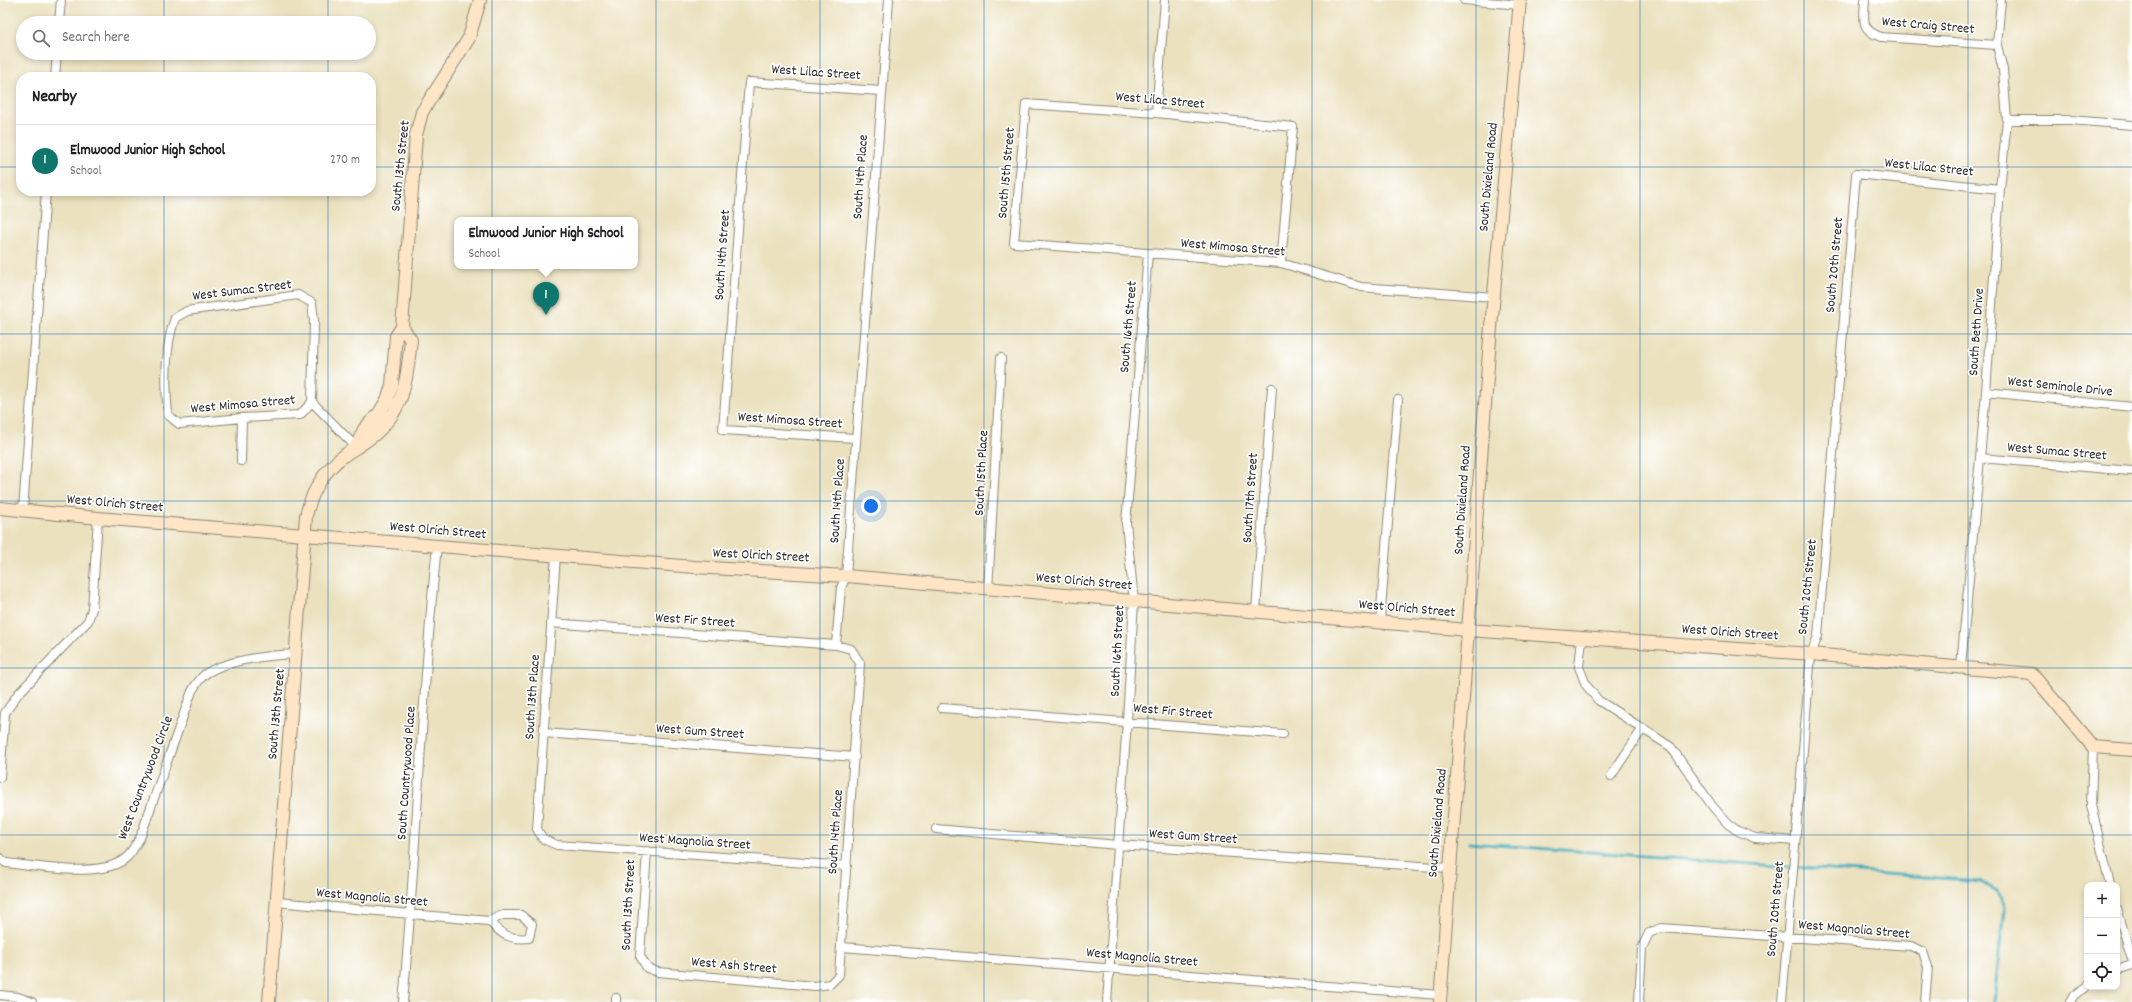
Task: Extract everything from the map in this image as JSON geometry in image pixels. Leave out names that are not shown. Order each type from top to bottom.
[{"type":"street","points":[[59,16],[60,0]]},
{"type":"street","name":"South 13th Street","points":[[269,1002],[304,534],[310,498],[320,478],[335,462],[356,447],[370,440],[390,418],[406,383],[411,340],[402,327],[416,135],[422,112],[469,38],[480,0]]},
{"type":"street","name":"South 14th Place","points":[[830,984],[839,975],[842,947],[860,663],[851,649],[836,645],[841,588],[846,576],[855,438],[889,0]]},
{"type":"street","points":[[1156,113],[1165,0]]},
{"type":"street","points":[[1464,0],[1520,2]]},
{"type":"street","name":"West Craig Street","points":[[1865,0],[1864,21],[1866,29],[1872,34],[1881,37],[1998,45]]},
{"type":"street","name":"South Beth Drive","points":[[1962,666],[1986,392],[2000,189],[2007,120],[2003,70],[1998,45],[2001,0]]},
{"type":"street","name":"South Dixieland Road","points":[[1440,998],[1494,297],[1520,2]]},
{"type":"street","points":[[55,72],[56,60]]},
{"type":"street","name":"West Lilac Street","points":[[749,82],[881,91]]},
{"type":"street","name":"South 14th Street","points":[[723,430],[749,82]]},
{"type":"street","name":"West Lilac Street","points":[[1026,104],[1156,113],[1293,127],[1281,263]]},
{"type":"street","name":"South 15th Street","points":[[1014,243],[1026,104]]},
{"type":"street","points":[[2007,120],[2070,120],[2132,125]]},
{"type":"street","name":"West Lilac Street","points":[[1856,174],[2000,189]]},
{"type":"street","name":"South 20th Street","points":[[1782,1002],[1786,937],[1811,654],[1818,636],[1856,174]]},
{"type":"street","points":[[23,510],[46,196]]},
{"type":"street","name":"West Mimosa Street","points":[[1014,243],[1281,263],[1361,288],[1494,297]]},
{"type":"street","name":"South 16th Street","points":[[1107,1002],[1134,601],[1126,523],[1148,253]]},
{"type":"street","name":"West Sumac Street","points":[[179,424],[168,415],[166,400],[169,333],[175,318],[187,311],[298,296],[312,303],[314,321],[312,402]]},
{"type":"street","name":"South 15th Place","points":[[988,590],[1002,358]]},
{"type":"street","name":"South 17th Street","points":[[1256,610],[1272,388]]},
{"type":"street","name":"West Seminole Drive","points":[[1986,392],[2132,407]]},
{"type":"street","points":[[1380,622],[1398,400]]},
{"type":"street","name":"West Mimosa Street","points":[[179,424],[242,418],[300,415],[312,402],[356,447]]},
{"type":"street","points":[[241,461],[242,418]]},
{"type":"street","name":"West Mimosa Street","points":[[723,430],[855,438]]},
{"type":"street","name":"West Sumac Street","points":[[1980,458],[2131,471]]},
{"type":"street","name":"West Olrich Street","points":[[0,508],[98,518],[694,567],[846,576],[988,590],[1256,610],[1468,630],[1962,666],[2032,674],[2092,747]]},
{"type":"street","points":[[0,777],[5,713],[18,694],[88,621],[92,609],[98,518]]},
{"type":"street","name":"South Countrywood Place","points":[[403,1002],[411,915],[430,606],[437,546]]},
{"type":"street","name":"South 13th Place","points":[[543,839],[537,829],[556,555]]},
{"type":"street","name":"West Fir Street","points":[[551,623],[836,645]]},
{"type":"street","points":[[1582,638],[1579,667],[1586,685],[1598,700],[1643,728],[1671,748],[1713,807],[1728,824],[1738,831],[1755,838],[1795,841]]},
{"type":"street","name":"West Countrywood Circle","points":[[0,858],[6,863],[91,871],[111,867],[128,857],[140,838],[192,691],[203,676],[217,667],[281,654],[296,654]]},
{"type":"street","name":"West Fir Street","points":[[942,708],[1283,734]]},
{"type":"street","points":[[1611,776],[1643,728]]},
{"type":"street","name":"West Gum Street","points":[[544,733],[855,757]]},
{"type":"street","points":[[2109,882],[2091,806],[2092,747],[2132,750]]},
{"type":"street","name":"West Gum Street","points":[[936,829],[1118,845],[1449,868]]},
{"type":"street","name":"West Magnolia Street","points":[[543,839],[557,845],[847,866]]},
{"type":"street","name":"South 13th Street","points":[[641,960],[646,851]]},
{"type":"street","name":"West Magnolia Street","points":[[277,902],[489,921],[504,915],[521,915],[532,924],[529,938],[515,940],[498,930],[489,921]]},
{"type":"street","points":[[2120,918],[2132,959]]},
{"type":"street","name":"West Magnolia Street","points":[[1639,1002],[1642,948],[1649,934],[1661,928],[1911,946],[1924,952],[1928,967],[1925,1002]]},
{"type":"street","name":"West Magnolia Street","points":[[842,947],[1109,968],[1440,998]]},
{"type":"street","name":"West Ash Street","points":[[641,960],[647,968],[655,972],[815,986],[830,984]]},
{"type":"street","points":[[2120,969],[2132,965]]},
{"type":"street","points":[[2070,1002],[2074,996],[2084,988]]},
{"type":"street","points":[[0,995],[32,1002]]},
{"type":"waterway","points":[[1469,843],[1980,881],[1998,891],[2004,908],[1994,1002]]},
{"type":"place","name":"Elmwood Junior High School","points":[[546,315]]}]
